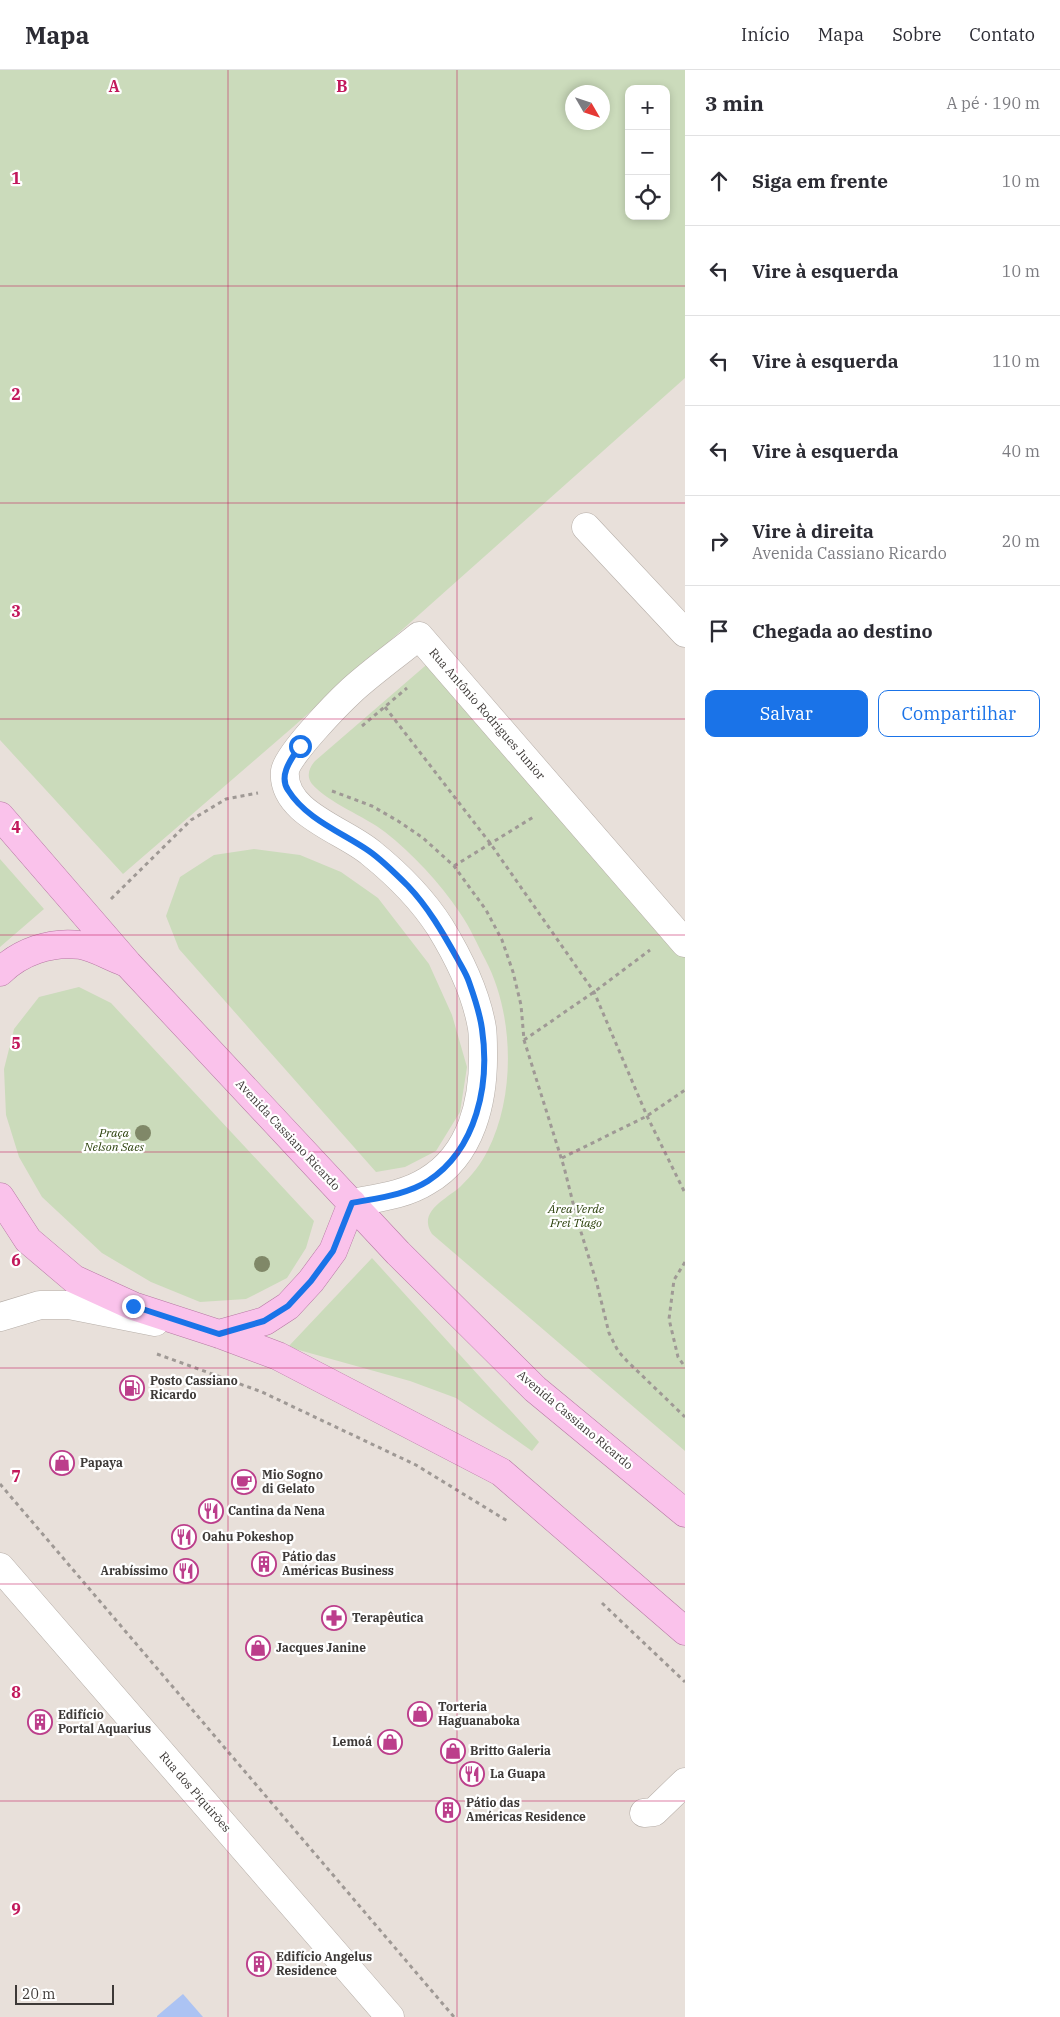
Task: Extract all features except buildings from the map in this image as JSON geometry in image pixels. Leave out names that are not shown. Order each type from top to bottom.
[{"type":"main road","name":"Avenida Cassiano Ricardo","points":[[0,816],[128,964],[398,1253],[535,1389],[685,1513]]},
{"type":"main road","points":[[0,972],[25,954],[52,945],[81,945],[128,964]]},
{"type":"main road","points":[[0,1197],[28,1240],[74,1279],[133,1306],[219,1334],[278,1356],[501,1472],[685,1631]]},
{"type":"main road","points":[[219,1334],[264,1321],[288,1306],[311,1281],[333,1251],[352,1203]]},
{"type":"street","points":[[586,527],[679,615]]},
{"type":"street","name":"Rua Antônio Rodrigues Junior","points":[[292,796],[285,769],[300,746],[352,690],[419,636],[685,942]]},
{"type":"street","points":[[292,796],[370,852],[408,887],[439,926],[468,980],[482,1028],[483,1062],[481,1091],[473,1126],[460,1150],[444,1168],[426,1182],[400,1193],[352,1203]]},
{"type":"street","points":[[0,1317],[40,1305],[69,1305],[219,1334]]},
{"type":"street","name":"Rua dos Piquirões","points":[[0,1567],[390,2017]]},
{"type":"street","points":[[644,1813],[654,1812],[685,1782]]},
{"type":"path","points":[[385,707],[490,843],[594,992],[647,1116],[685,1193]]},
{"type":"path","points":[[90,920],[157,851],[191,820],[226,799],[292,796]]},
{"type":"path","points":[[454,866],[538,814]]},
{"type":"path","points":[[524,1040],[594,992],[653,947]]},
{"type":"path","points":[[562,1158],[647,1116],[685,1090]]},
{"type":"path","points":[[685,1262],[674,1280],[669,1319],[678,1357],[685,1367]]},
{"type":"path","points":[[154,1353],[271,1396],[416,1465],[512,1524]]},
{"type":"path","points":[[0,1484],[454,2017]]},
{"type":"path","points":[[597,1598],[685,1682]]},
{"type":"green space","points":[[0,70],[685,70],[685,378],[293,727],[123,874],[0,740]]},
{"type":"green space","name":"Área Verde Frei Tiago","points":[[432,660],[685,953],[685,1451],[432,1234],[428,1226],[428,1219],[436,1206],[461,1186],[479,1165],[488,1150],[497,1128],[507,1080],[508,1054],[502,1004],[495,980],[464,918],[435,880],[406,850],[385,832],[319,791],[310,781],[309,775],[311,766],[315,761]]},
{"type":"green space","points":[[254,849],[300,855],[341,872],[378,898],[429,964],[452,1015],[467,1067],[460,1112],[436,1151],[405,1167],[376,1172],[179,949],[166,916],[180,877],[214,855]]},
{"type":"green space","points":[[0,859],[44,909],[0,947]]},
{"type":"green space","name":"Praça Nelson Saes","points":[[79,987],[111,1003],[314,1221],[306,1248],[287,1278],[246,1299],[200,1302],[151,1282],[102,1253],[42,1197],[19,1157],[6,1115],[4,1069],[14,1029],[39,997]]},
{"type":"green space","points":[[372,1258],[539,1442],[532,1451],[456,1398],[410,1381],[288,1347]]},
{"type":"water","points":[[183,1994],[203,2017],[157,2017],[157,2016]]},
{"type":"place","name":"Posto Cassiano Ricardo","points":[[132,1388]]},
{"type":"place","name":"Papaya","points":[[62,1463]]},
{"type":"place","name":"Mio Sogno di Gelato","points":[[244,1482]]},
{"type":"place","name":"Cantina da Nena","points":[[211,1511]]},
{"type":"place","name":"Oahu Pokeshop","points":[[184,1537]]},
{"type":"place","name":"Pátio das Américas Business","points":[[264,1564]]},
{"type":"place","name":"Arabíssimo","points":[[186,1571]]},
{"type":"place","name":"Terapêutica","points":[[334,1618]]},
{"type":"place","name":"Jacques Janine","points":[[258,1648]]},
{"type":"place","name":"Torteria Haguanaboka","points":[[420,1714]]},
{"type":"place","name":"Edifício Portal Aquarius","points":[[40,1722]]},
{"type":"place","name":"Lemoá","points":[[390,1742]]},
{"type":"place","name":"Britto Galeria","points":[[453,1751]]},
{"type":"place","name":"La Guapa","points":[[472,1774]]},
{"type":"place","name":"Pátio das Américas Residence","points":[[448,1810]]},
{"type":"place","name":"Edifício Angelus Residence","points":[[259,1964]]},
{"type":"route","points":[[133,1306],[219,1334],[264,1321],[288,1306],[311,1281],[333,1251],[352,1203],[400,1193],[426,1182],[444,1168],[460,1150],[473,1126],[481,1091],[483,1062],[482,1028],[468,980],[439,926],[408,887],[370,852],[298,805],[286,788],[285,769],[300,746]]}]
